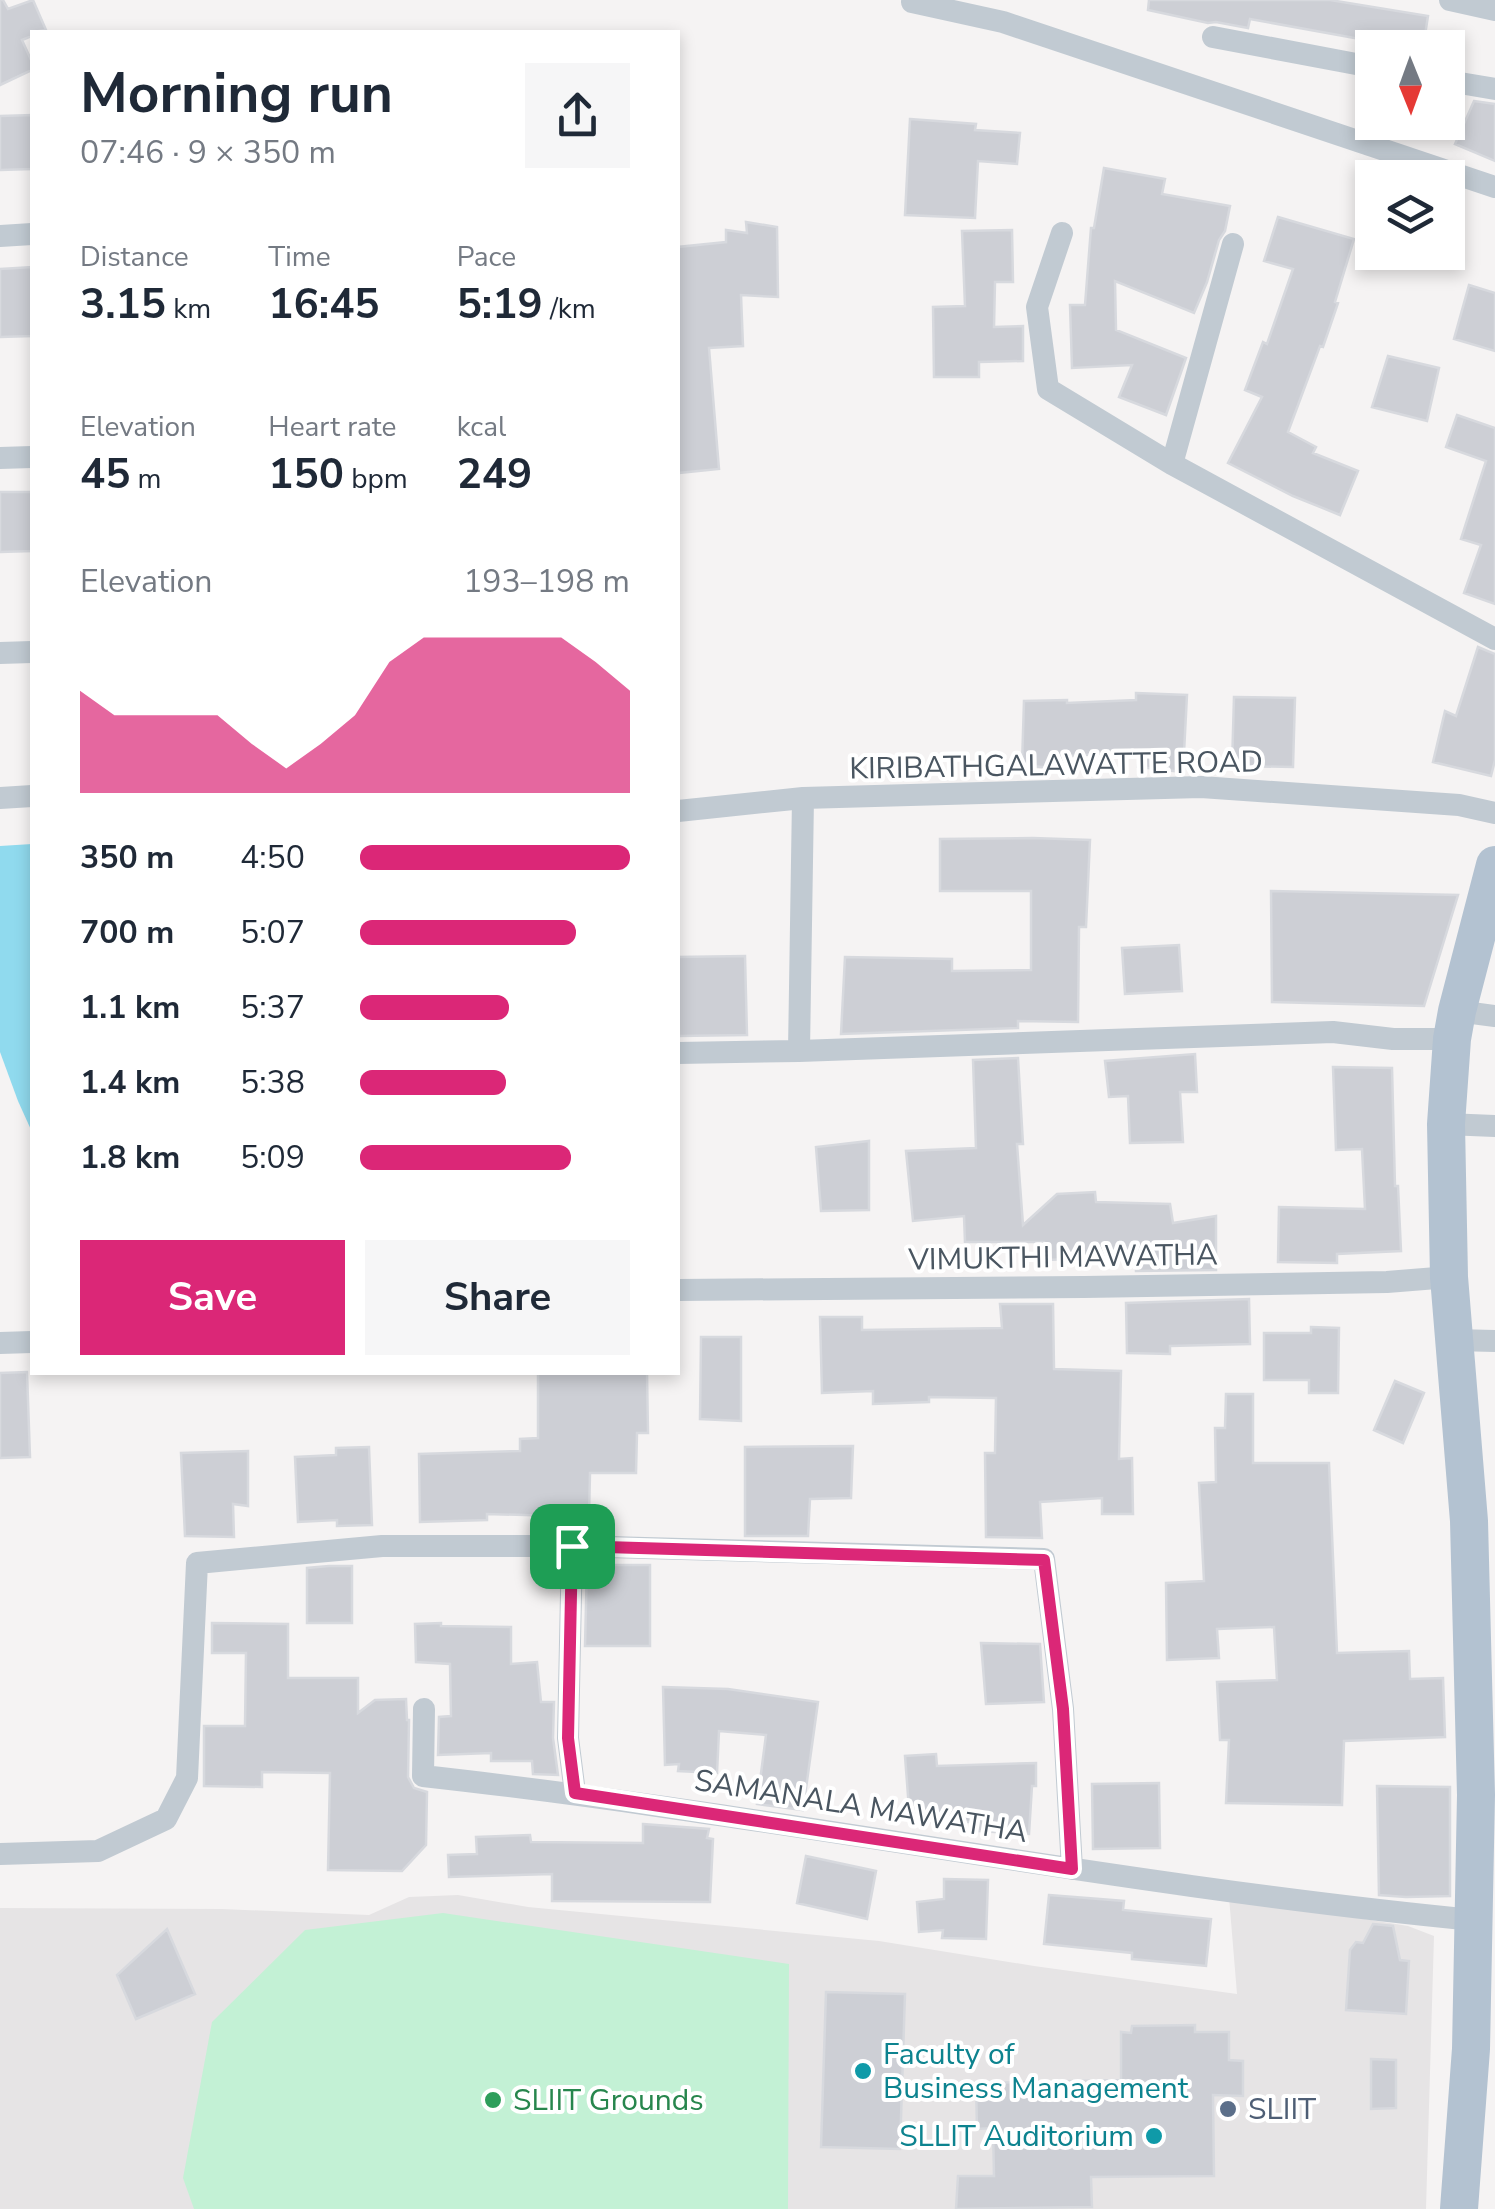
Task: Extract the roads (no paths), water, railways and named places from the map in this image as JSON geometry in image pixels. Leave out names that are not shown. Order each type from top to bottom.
[{"type":"main road","points":[[1460,2209],[1483,2048],[1474,1920],[1485,1795],[1482,1521],[1448,1277],[1446,1124],[1454,1025],[1495,865]]},
{"type":"street","points":[[1450,0],[1495,10]]},
{"type":"street","points":[[912,2],[1004,22],[1495,187]]},
{"type":"street","points":[[1213,37],[1355,64]]},
{"type":"street","points":[[1465,84],[1495,90]]},
{"type":"street","points":[[1062,232],[1037,307],[1048,389],[1172,464],[1495,639]]},
{"type":"street","points":[[0,236],[30,234]]},
{"type":"street","points":[[1172,464],[1233,244]]},
{"type":"street","points":[[0,458],[30,456]]},
{"type":"street","points":[[0,652],[30,652]]},
{"type":"street","name":"KIRIBATHGALAWATTE ROAD","points":[[680,811],[802,798],[1201,787],[1458,805],[1495,813]]},
{"type":"street","points":[[0,798],[30,796]]},
{"type":"street","points":[[799,1051],[802,798]]},
{"type":"street","points":[[680,1052],[1333,1032],[1392,1039],[1495,1016]]},
{"type":"street","points":[[1446,1124],[1495,1126]]},
{"type":"street","name":"VIMUKTHI MAWATHA","points":[[680,1290],[1103,1287],[1387,1282],[1448,1277]]},
{"type":"street","points":[[1454,1340],[1495,1340]]},
{"type":"street","points":[[0,1343],[30,1342]]},
{"type":"street","points":[[0,1854],[98,1851],[166,1819],[187,1778],[198,1563],[382,1546],[572,1546],[1044,1560],[1063,1709],[1072,1869]]},
{"type":"street","points":[[572,1546],[568,1738],[575,1793]]},
{"type":"street","name":"SAMANALA MAWATHA","points":[[424,1709],[423,1776],[575,1793],[1072,1869],[1474,1920]]},
{"type":"water","points":[[30,844],[30,1128],[0,1052],[0,846]]},
{"type":"place","name":"Faculty of Business Management","points":[[863,2071]]},
{"type":"place","name":"SLIIT Grounds","points":[[493,2100]]},
{"type":"place","name":"SLIIT","points":[[1228,2109]]},
{"type":"place","name":"SLLIT Auditorium","points":[[1154,2136]]}]
